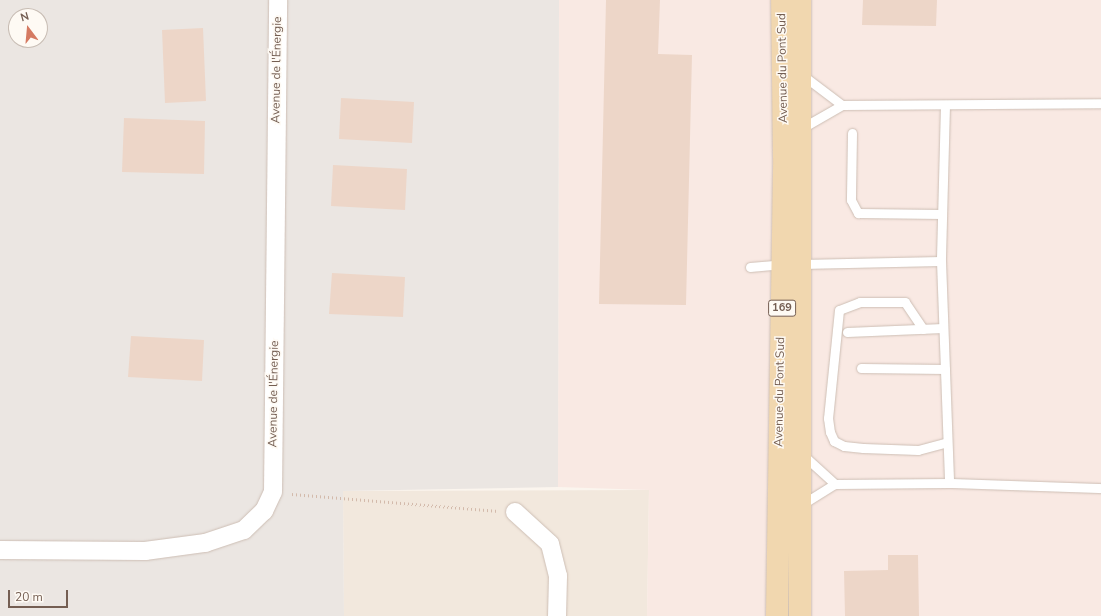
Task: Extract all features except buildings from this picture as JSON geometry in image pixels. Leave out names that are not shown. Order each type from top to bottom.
[{"type":"main road","name":"Avenue du Pont Sud","points":[[782,0],[792,264],[802,454],[800,616]]},
{"type":"main road","name":"Avenue du Pont Sud","points":[[777,616],[792,264],[802,128],[800,0]]},
{"type":"street","name":"Avenue de l'Énergie","points":[[0,550],[145,551],[205,543],[244,530],[264,511],[273,492],[278,0]]},
{"type":"street","points":[[515,512],[550,544],[558,576],[557,616]]},
{"type":"lane","points":[[800,73],[842,105]]},
{"type":"lane","points":[[802,128],[842,105],[1101,103]]},
{"type":"lane","points":[[945,105],[941,260],[949,484]]},
{"type":"lane","points":[[852,133],[851,200],[858,213],[942,214]]},
{"type":"lane","points":[[750,267],[792,264],[941,260]]},
{"type":"lane","points":[[923,329],[905,302],[860,302],[839,310],[828,418],[830,432],[834,441],[844,446],[863,448],[918,450],[947,442]]},
{"type":"lane","points":[[847,332],[943,328]]},
{"type":"lane","points":[[861,368],[945,369]]},
{"type":"lane","points":[[802,454],[835,484]]},
{"type":"lane","points":[[801,505],[835,484],[949,484],[1101,488]]},
{"type":"path","points":[[273,492],[515,512]]},
{"type":"shaded area","points":[[0,0],[559,0],[558,487],[343,491],[344,616],[0,616]]},
{"type":"shaded area","points":[[559,0],[1101,0],[1101,616],[647,616],[649,490],[558,487]]},
{"type":"shaded area","points":[[649,490],[647,616],[344,616],[343,491]]}]
